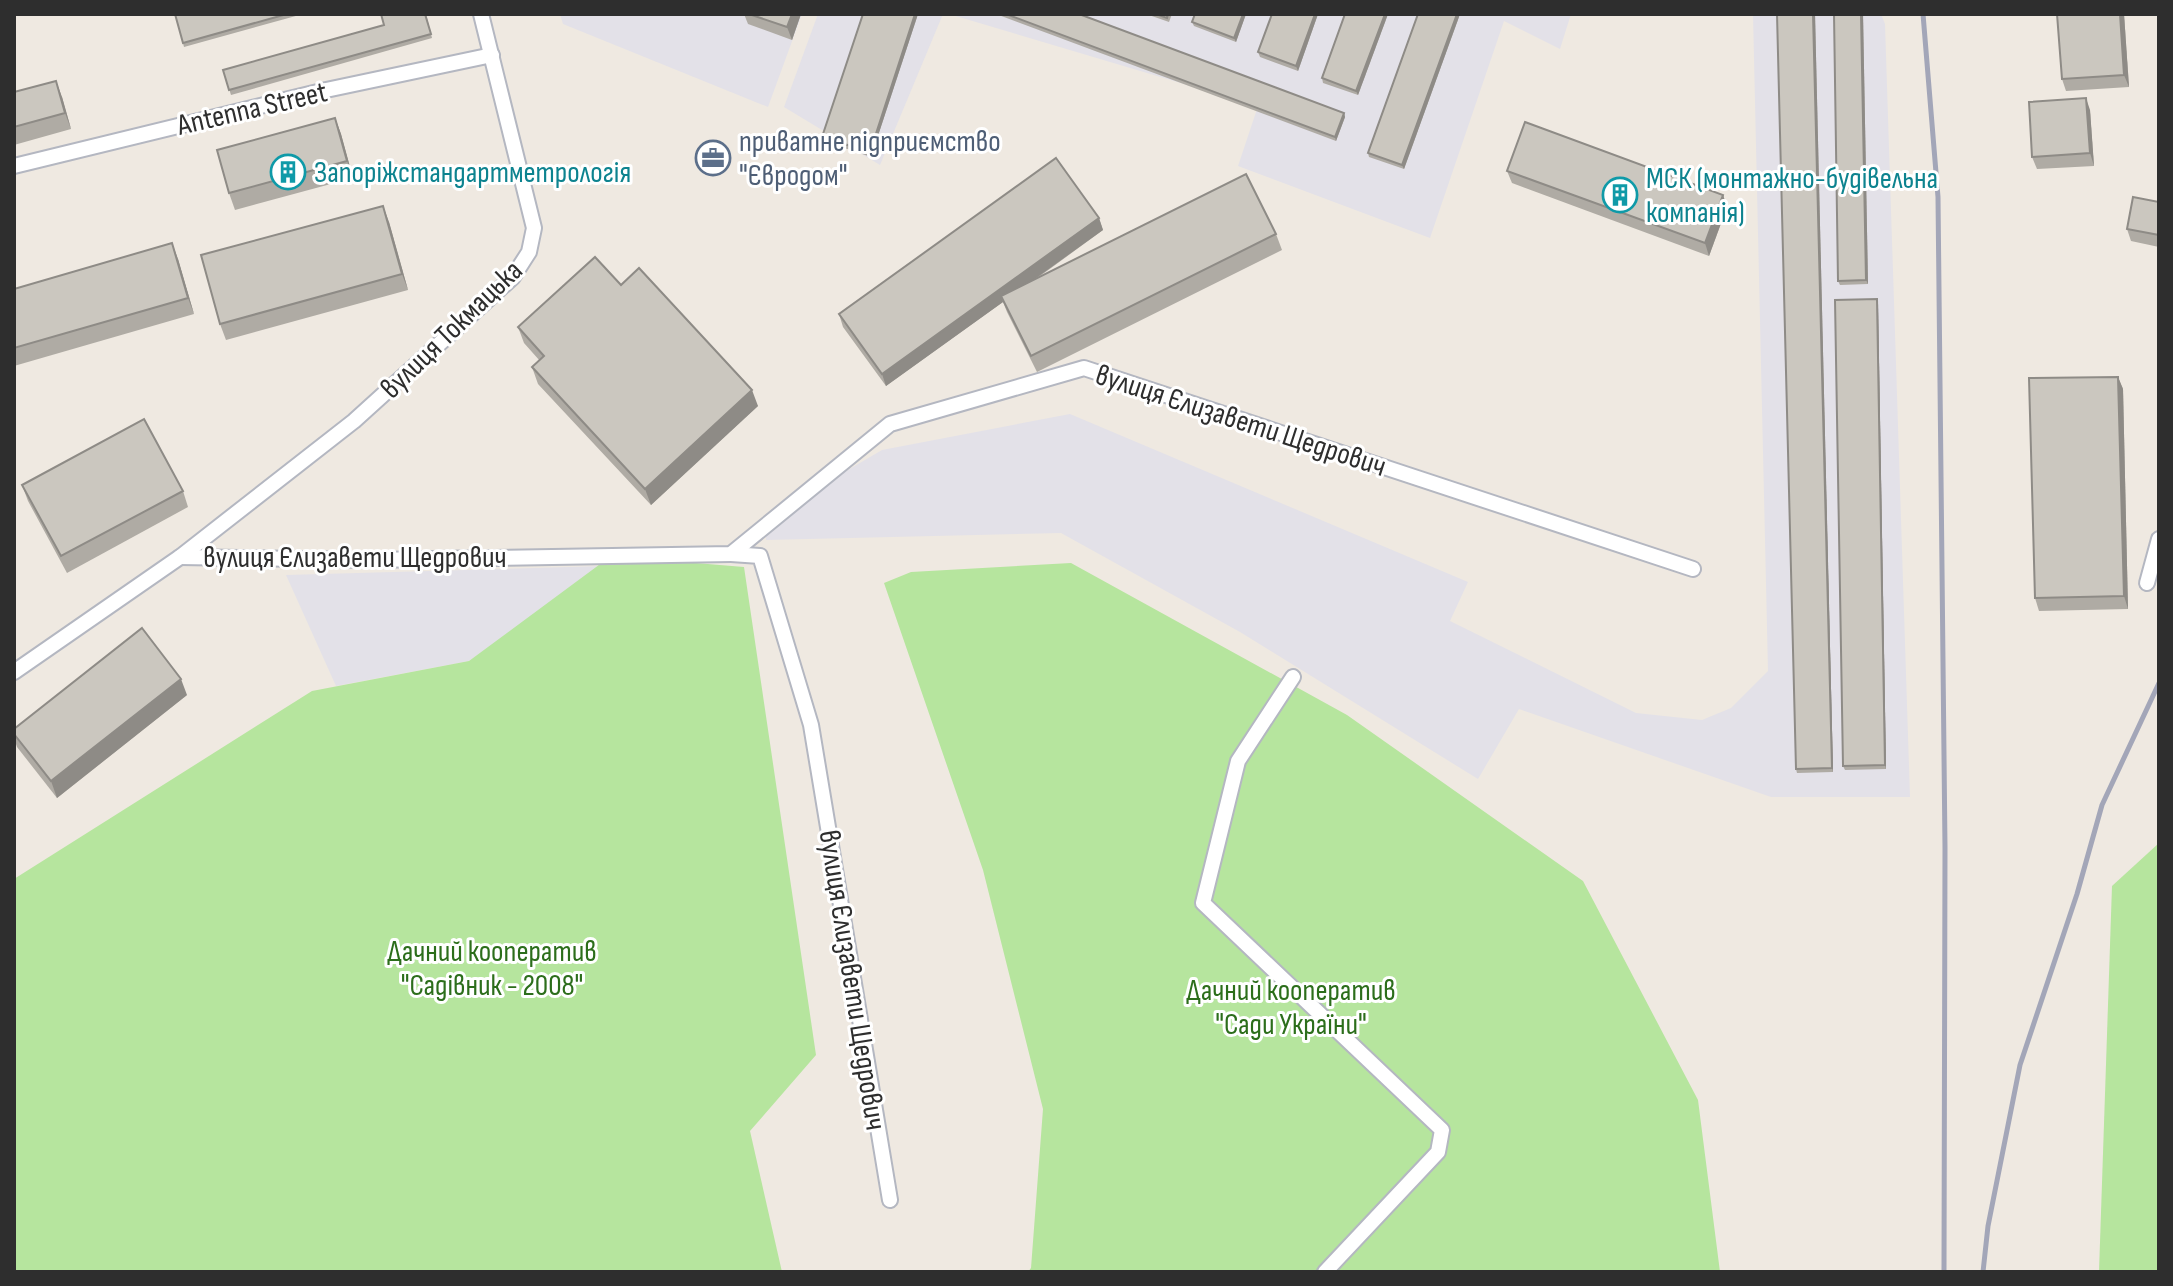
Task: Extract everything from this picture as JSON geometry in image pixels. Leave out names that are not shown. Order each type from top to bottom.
[{"type":"street","name":"вулиця Токмацька","points":[[180,557],[354,421],[513,277],[529,252],[534,228],[481,14]]},
{"type":"street","name":"Antenna Street","points":[[14,166],[311,94],[492,55]]},
{"type":"street","name":"вулиця Єлизавети Щедрович","points":[[731,554],[890,424],[1084,368],[1693,569]]},
{"type":"street","points":[[2147,583],[2159,539]]},
{"type":"street","name":"вулиця Єлизавети Щедрович","points":[[14,672],[180,557],[369,560],[760,556],[811,725],[890,1200]]},
{"type":"street","points":[[1293,677],[1238,761],[1203,903],[1442,1130],[1438,1152],[1325,1272]]},
{"type":"shaded area","points":[[560,14],[802,14],[768,107],[563,24]]},
{"type":"shaded area","points":[[818,14],[943,14],[880,165],[784,107]]},
{"type":"shaded area","points":[[949,14],[1571,14],[1560,49],[1504,21],[1430,238],[1238,166],[1258,106]]},
{"type":"shaded area","points":[[1753,14],[1881,14],[1885,24],[1910,797],[1771,797],[1519,709],[1478,779],[1240,632],[1061,533],[766,540],[766,518],[882,450],[1070,414],[1468,582],[1450,621],[1636,713],[1702,720],[1731,708],[1768,671]]},
{"type":"shaded area","points":[[604,566],[469,661],[336,686],[286,575]]},
{"type":"green space","name":"Дачний кооператив \"Садівник - 2008\"","points":[[611,556],[744,567],[816,1055],[750,1131],[782,1272],[14,1272],[14,879],[312,691],[469,661]]},
{"type":"green space","name":"Дачний кооператив \"Сади України\"","points":[[1071,563],[1347,715],[1583,881],[1698,1100],[1720,1272],[1028,1272],[1031,1268],[1043,1109],[983,870],[884,583],[911,572]]},
{"type":"green space","points":[[2159,843],[2159,1272],[2099,1272],[2112,886]]},
{"type":"building","points":[[175,14],[287,14],[183,43]]},
{"type":"building","points":[[381,14],[425,14],[431,34],[229,90],[223,70],[384,25]]},
{"type":"building","points":[[749,14],[792,14],[787,27]]},
{"type":"building","points":[[863,14],[915,14],[870,152],[822,137]]},
{"type":"building","points":[[1006,14],[1079,14],[1344,113],[1335,137]]},
{"type":"building","points":[[1195,14],[1243,14],[1234,38],[1192,22]]},
{"type":"building","points":[[1272,14],[1315,14],[1296,66],[1258,52]]},
{"type":"building","points":[[1345,14],[1385,14],[1356,91],[1322,78]]},
{"type":"building","points":[[1418,14],[1457,14],[1402,165],[1368,153]]},
{"type":"building","points":[[1777,14],[1813,14],[1832,768],[1796,769]]},
{"type":"building","points":[[1834,14],[1861,14],[1866,280],[1838,281]]},
{"type":"building","points":[[2057,14],[2120,14],[2124,75],[2062,79]]},
{"type":"building","points":[[56,81],[65,113],[14,127],[14,92]]},
{"type":"building","points":[[2086,98],[2090,153],[2032,157],[2029,102]]},
{"type":"building","points":[[335,118],[347,161],[229,193],[217,150]]},
{"type":"building","name":"МСК (монтажно-будівельна компанія)","points":[[1525,122],[1723,195],[1705,243],[1507,171]]},
{"type":"building","points":[[1056,158],[1099,218],[882,374],[839,314]]},
{"type":"building","points":[[1246,174],[1276,234],[1031,356],[1001,296]]},
{"type":"building","points":[[2133,197],[2159,202],[2159,235],[2127,229]]},
{"type":"building","points":[[383,206],[402,274],[220,324],[201,255]]},
{"type":"building","points":[[172,243],[188,298],[14,348],[14,289]]},
{"type":"building","points":[[595,257],[621,285],[639,268],[752,390],[645,489],[532,367],[544,356],[518,327]]},
{"type":"building","points":[[1877,299],[1885,765],[1843,766],[1835,300]]},
{"type":"building","points":[[2118,377],[2124,596],[2035,598],[2029,378]]},
{"type":"building","points":[[144,419],[183,491],[61,556],[22,485]]},
{"type":"building","points":[[142,628],[181,679],[51,781],[14,734],[14,729]]},
{"type":"railway","points":[[1923,14],[1938,197],[1945,848],[1944,1272]]},
{"type":"railway","points":[[1983,1272],[1988,1226],[2020,1065],[2077,894],[2102,805],[2159,683]]},
{"type":"place","name":"приватне підприємство \"Євродом\"","points":[[713,158]]},
{"type":"place","name":"Запоріжстандартметрологія","points":[[288,172]]},
{"type":"place","name":"МСК (монтажно-будівельна компанія)","points":[[1620,195]]}]
